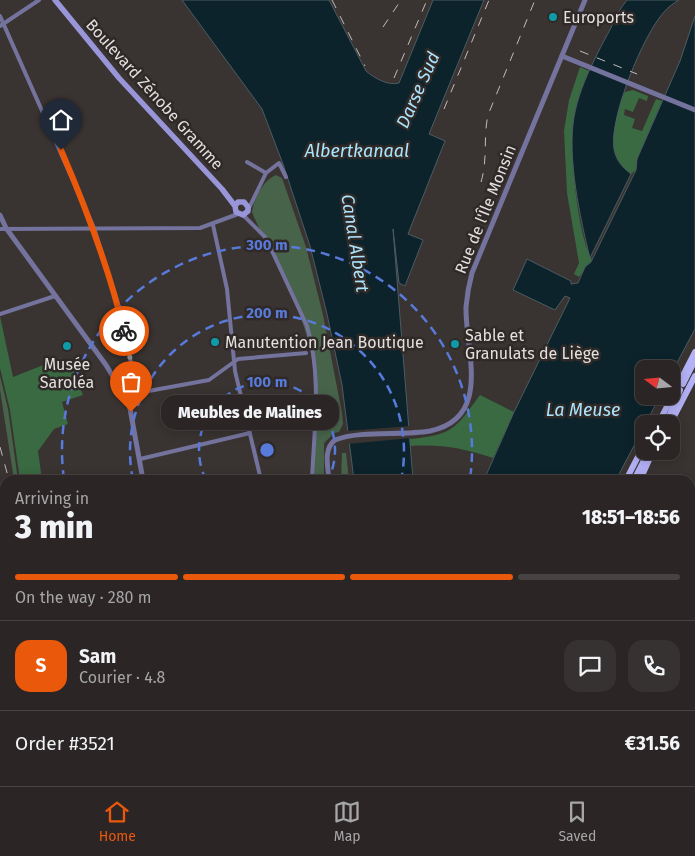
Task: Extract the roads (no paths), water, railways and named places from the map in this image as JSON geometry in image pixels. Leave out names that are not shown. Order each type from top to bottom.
[{"type":"main road","name":"Boulevard Zénobe Gramme","points":[[55,0],[115,74],[238,211]]},
{"type":"main road","points":[[238,211],[238,202],[247,205]]},
{"type":"main road","points":[[238,211],[247,205]]},
{"type":"main road","points":[[680,375],[695,346]]},
{"type":"main road","points":[[662,415],[695,352]]},
{"type":"main road","points":[[668,415],[695,361]]},
{"type":"main road","points":[[675,415],[695,376]]},
{"type":"main road","points":[[629,475],[636,460]]},
{"type":"main road","points":[[634,475],[641,460]]},
{"type":"main road","points":[[635,475],[644,460]]},
{"type":"main road","points":[[642,475],[650,460]]},
{"type":"street","points":[[2,24],[39,0]]},
{"type":"street","name":"Rue de l'Île Monsin","points":[[329,475],[328,447],[335,440],[429,431],[452,422],[458,416],[472,393],[473,377],[466,308],[472,273],[584,0]]},
{"type":"street","points":[[0,16],[94,228],[117,301],[138,394]]},
{"type":"street","points":[[562,56],[695,110]]},
{"type":"street","points":[[247,162],[266,173]]},
{"type":"street","points":[[247,205],[266,173],[279,164],[286,177]]},
{"type":"street","points":[[3,229],[200,228],[213,225],[238,211],[266,238],[307,326],[312,341],[316,388],[312,475]]},
{"type":"street","points":[[0,215],[3,229],[106,364],[129,403],[142,475]]},
{"type":"street","points":[[213,225],[227,288],[233,362],[260,475]]},
{"type":"street","points":[[0,314],[55,296]]},
{"type":"street","points":[[129,403],[138,394],[209,380],[238,359],[306,353]]},
{"type":"street","points":[[140,460],[250,433]]},
{"type":"water","name":"Albertkanaal","points":[[182,0],[329,0],[366,71],[381,81],[395,84],[399,83],[433,0],[484,0],[429,134],[445,141],[408,234],[423,240],[405,286],[399,283],[393,229],[413,475],[353,475],[342,385],[327,314],[310,246],[283,164],[262,109]]},
{"type":"water","points":[[627,0],[679,0],[667,8],[656,23],[638,57],[622,98],[614,135],[614,149],[620,163],[631,174],[590,258],[582,225],[573,169],[572,133],[574,117],[587,75],[621,8]]},
{"type":"water","name":"La Meuse","points":[[695,16],[695,329],[678,360],[635,360],[635,405],[655,405],[650,415],[635,415],[635,444],[619,475],[486,475],[514,412],[570,298],[565,296],[555,310],[513,290],[527,259],[571,281],[571,284],[578,283],[585,267],[591,262],[636,170],[637,159],[680,61]]},
{"type":"railway","points":[[332,0],[365,66]]},
{"type":"railway","points":[[383,27],[401,0]]},
{"type":"railway","points":[[394,78],[427,0]]},
{"type":"railway","points":[[444,109],[489,0]]},
{"type":"railway","points":[[481,182],[488,115],[535,0]]},
{"type":"railway","points":[[580,51],[637,74]]},
{"type":"railway","points":[[0,447],[8,475]]},
{"type":"place","name":"Euroports","points":[[553,17]]},
{"type":"place","name":"Manutention Jean Boutique","points":[[215,342]]},
{"type":"place","name":"Sable et Granulats de Liège","points":[[455,344]]},
{"type":"place","name":"Musée Saroléa","points":[[67,346]]},
{"type":"place","name":"Meubles de Malines","points":[[131,412]]},
{"type":"water label","name":"Darse Sud","points":[[418,90]]},
{"type":"water label","name":"Canal Albert","points":[[355,243]]}]
